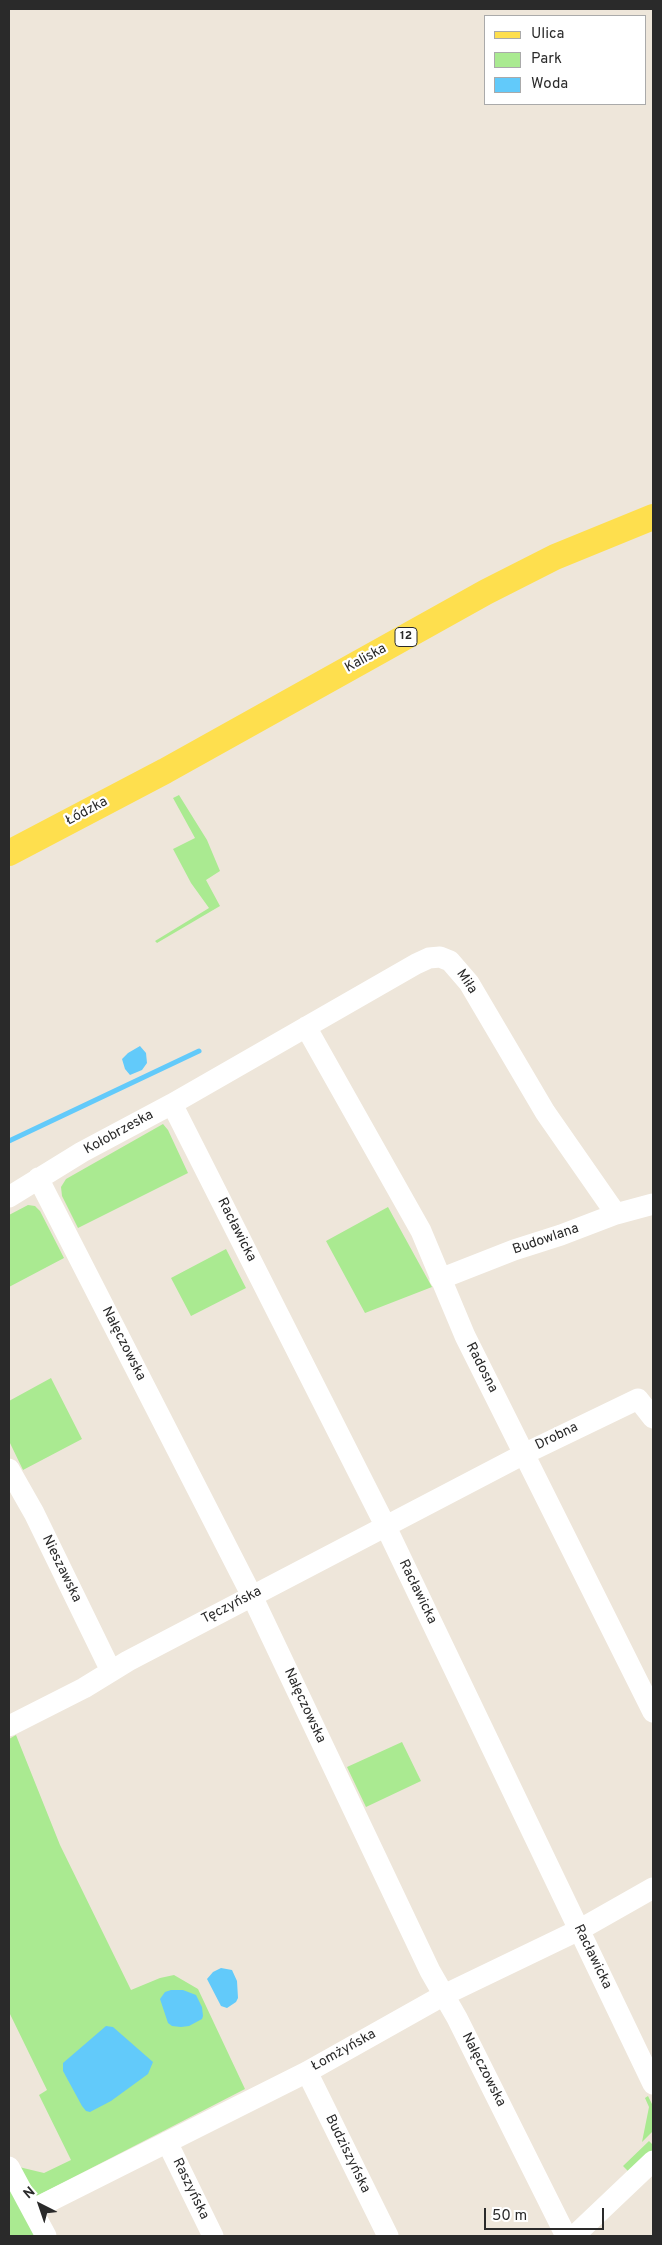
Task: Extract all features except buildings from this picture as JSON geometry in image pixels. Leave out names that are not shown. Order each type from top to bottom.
[{"type":"main road","name":"Kaliska","points":[[165,770],[486,592],[555,557],[653,517]]},
{"type":"main road","name":"Łódzka","points":[[9,853],[165,770]]},
{"type":"street","name":"Miła","points":[[231,1069],[416,964],[429,958],[440,957],[450,960],[469,983],[545,1112],[616,1214]]},
{"type":"street","name":"Radosna","points":[[306,1026],[421,1231],[465,1336],[653,1712]]},
{"type":"street","name":"Kołobrzeska","points":[[9,1198],[38,1178],[231,1069]]},
{"type":"street","name":"Racławicka","points":[[172,1104],[386,1527],[653,2084]]},
{"type":"street","name":"Nałęczowska","points":[[38,1178],[252,1596],[430,1971],[566,2236]]},
{"type":"street","name":"Budowlana","points":[[440,1279],[514,1250],[616,1214],[653,1204]]},
{"type":"street","name":"Drobna","points":[[457,1490],[524,1454],[638,1399],[653,1418]]},
{"type":"street","name":"Nieszawska","points":[[9,1469],[34,1513],[111,1671]]},
{"type":"street","name":"Tęczyńska","points":[[9,1726],[84,1688],[111,1671],[252,1596],[457,1490]]},
{"type":"street","name":"Łomżyńska","points":[[32,2210],[307,2072],[444,1995],[579,1930],[653,1888]]},
{"type":"street","name":"Budziszyńska","points":[[307,2072],[388,2236]]},
{"type":"street","name":"Raszyńska","points":[[167,2142],[213,2236]]},
{"type":"street","points":[[574,2236],[653,2161]]},
{"type":"street","points":[[9,2167],[46,2236]]},
{"type":"green space","points":[[179,795],[207,840],[220,871],[206,880],[220,906],[157,943],[155,941],[209,908],[191,883],[173,849],[195,838],[173,798]]},
{"type":"green space","points":[[163,1124],[168,1130],[188,1173],[78,1228],[62,1196],[61,1187],[66,1179]]},
{"type":"green space","points":[[28,1205],[35,1206],[40,1211],[64,1258],[9,1287],[9,1215]]},
{"type":"green space","points":[[388,1207],[432,1287],[365,1313],[326,1241]]},
{"type":"green space","points":[[226,1249],[246,1288],[191,1316],[171,1278]]},
{"type":"green space","points":[[51,1378],[82,1439],[23,1470],[9,1441],[9,1401]]},
{"type":"green space","points":[[16,1735],[60,1845],[131,1990],[160,1978],[174,1975],[198,1989],[245,2089],[37,2196],[19,2167],[44,2173],[71,2160],[39,2095],[47,2090],[9,2012],[9,1739]]},
{"type":"green space","points":[[402,1742],[421,1781],[366,1807],[347,1767]]},
{"type":"green space","points":[[648,2096],[653,2106],[653,2131],[642,2142],[649,2107],[645,2098]]},
{"type":"green space","points":[[649,2141],[653,2145],[653,2154],[630,2173],[623,2166]]},
{"type":"green space","points":[[9,2187],[36,2236],[9,2236]]},
{"type":"water","points":[[140,1046],[146,1053],[147,1063],[142,1070],[130,1075],[125,1069],[122,1059]]},
{"type":"water","points":[[221,1968],[232,1970],[237,1981],[238,1998],[236,2002],[227,2008],[221,2006],[207,1979],[213,1972]]},
{"type":"water","points":[[183,1990],[196,1995],[202,2007],[202,2019],[189,2026],[181,2027],[172,2026],[168,2023],[160,1999],[165,1992]]},
{"type":"water","points":[[106,2026],[113,2027],[153,2062],[148,2074],[111,2101],[90,2112],[86,2111],[82,2106],[63,2071],[63,2063]]},
{"type":"waterway","points":[[9,1141],[199,1051]]}]
